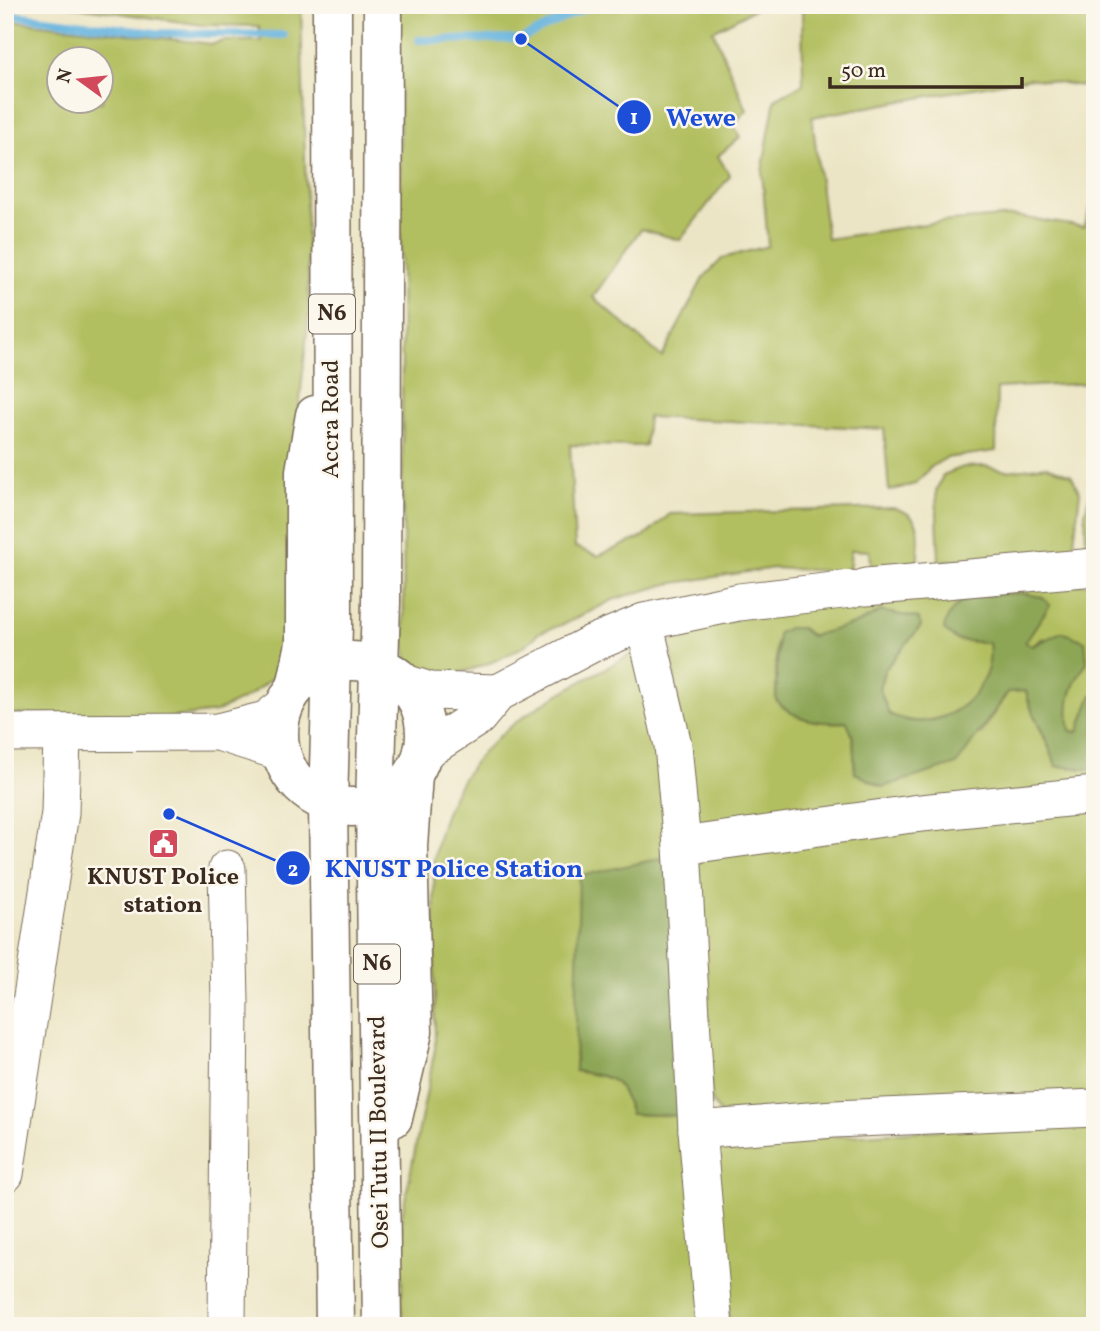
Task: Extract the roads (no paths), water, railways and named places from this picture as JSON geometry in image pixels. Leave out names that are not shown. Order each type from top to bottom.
[{"type":"highway","name":"Accra Road","points":[[332,5],[333,624]]},
{"type":"highway","name":"Accra Road","points":[[380,602],[383,5]]},
{"type":"highway","points":[[332,320],[304,471],[305,644],[279,728],[281,752],[290,775],[307,792],[328,804],[360,807],[375,804],[396,792],[417,764]]},
{"type":"highway","name":"Osei Tutu II Boulevard","points":[[380,602],[392,674],[375,804],[382,1326]]},
{"type":"highway","name":"Osei Tutu II Boulevard","points":[[333,624],[328,804],[335,1326]]},
{"type":"highway","points":[[290,696],[312,673],[331,664],[355,661],[392,674],[416,698],[423,715],[408,846],[413,1032],[380,1174]]},
{"type":"street","points":[[417,764],[478,717],[498,693],[591,645],[644,622],[738,602],[859,588],[1095,567]]},
{"type":"street","points":[[644,622],[673,745],[682,846],[697,1130],[714,1326]]},
{"type":"street","points":[[392,674],[430,691],[498,693]]},
{"type":"street","points":[[5,733],[62,735],[218,732],[265,720],[290,696]]},
{"type":"street","points":[[218,732],[281,752]]},
{"type":"street","points":[[5,1174],[60,813],[62,735]]},
{"type":"street","points":[[682,846],[912,814],[1095,795]]},
{"type":"street","points":[[226,869],[230,1001],[227,1326]]},
{"type":"street","points":[[697,1130],[834,1119],[1095,1108]]},
{"type":"waterway","points":[[419,40],[521,39],[592,5]]},
{"type":"waterway","points":[[5,14],[156,33],[284,35]]},
{"type":"place","name":"Wewe","points":[[521,39]]},
{"type":"place","name":"KNUST Police Station","points":[[169,814]]},
{"type":"place","name":"KNUST Police station","points":[[163,844]]}]
